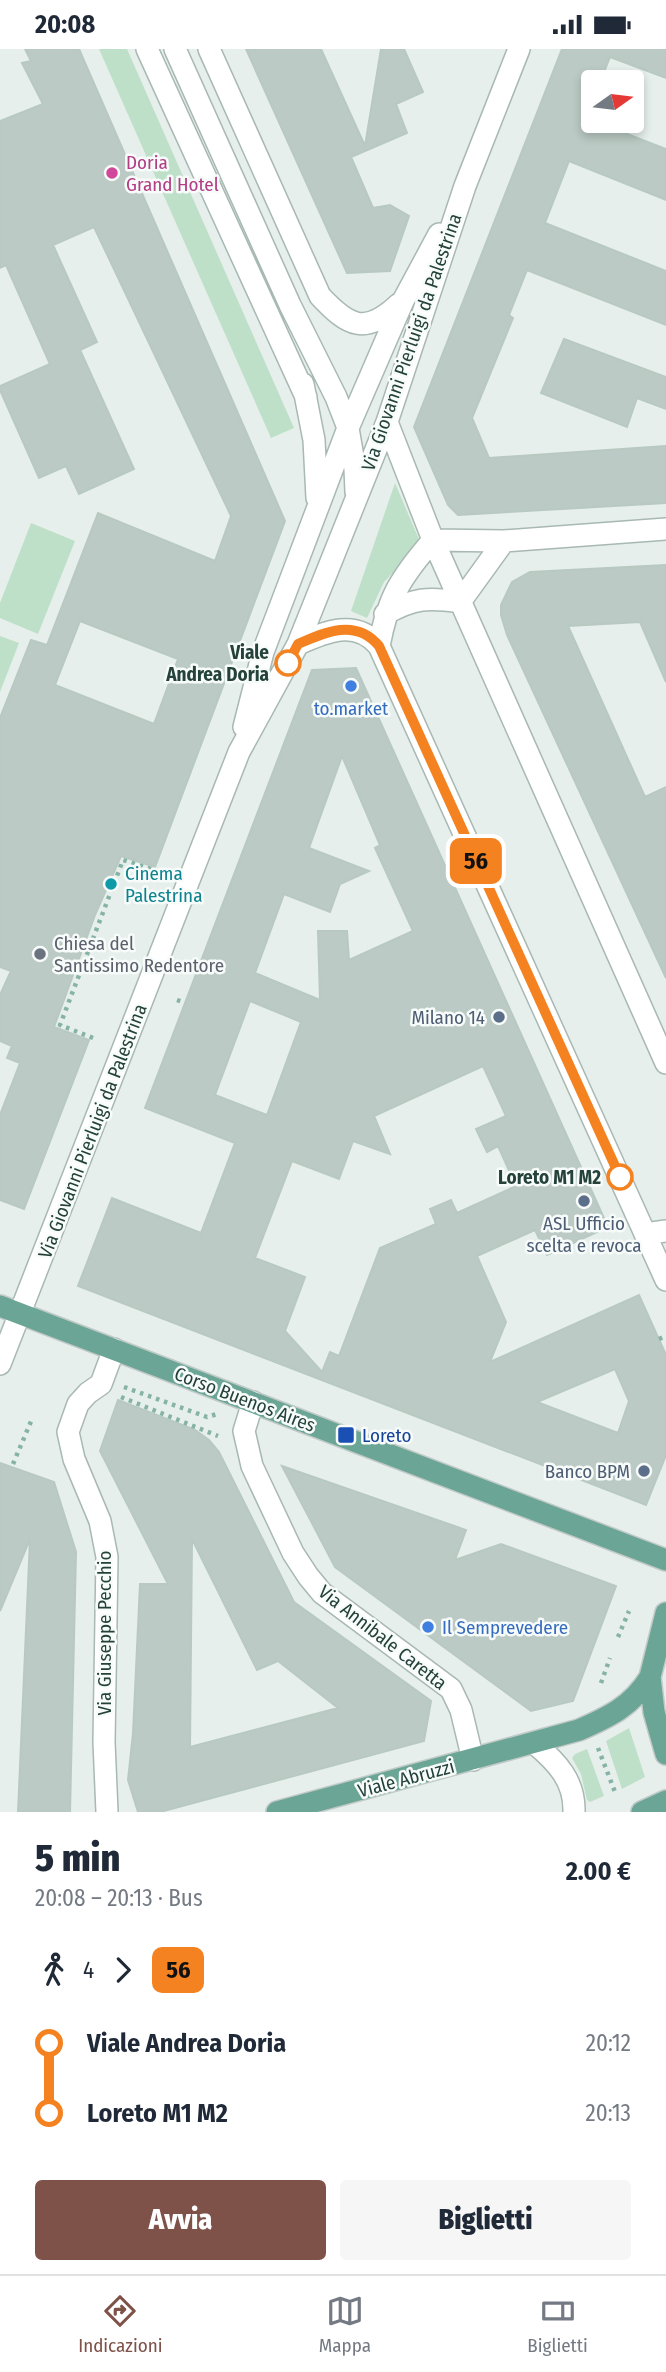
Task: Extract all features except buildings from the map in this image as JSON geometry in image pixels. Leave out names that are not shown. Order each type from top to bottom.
[{"type":"main road","name":"Corso Buenos Aires","points":[[0,1306],[666,1560]]},
{"type":"main road","points":[[666,1613],[650,1678],[654,1712],[666,1754]]},
{"type":"main road","name":"Viale Abruzzi","points":[[277,1812],[579,1730],[608,1718],[633,1700],[650,1678]]},
{"type":"main road","points":[[642,1812],[666,1801]]},
{"type":"street","points":[[147,49],[306,397]]},
{"type":"street","points":[[175,49],[348,428]]},
{"type":"street","points":[[209,49],[320,296],[351,324],[371,324],[385,317],[403,301]]},
{"type":"street","name":"Via Giovanni Pierluigi da Palestrina","points":[[0,1364],[239,752],[298,644],[387,422],[465,186],[519,49]]},
{"type":"street","name":"Via Giovanni Pierluigi da Palestrina","points":[[239,752],[263,652],[348,428],[403,301],[465,186]]},
{"type":"street","points":[[290,305],[293,337],[306,397],[317,472],[317,514]]},
{"type":"street","points":[[387,422],[433,540],[666,1063]]},
{"type":"street","name":"Via Giovanni Pierluigi da Palestrina","points":[[348,428],[355,469],[356,498]]},
{"type":"street","points":[[433,540],[504,541],[666,529]]},
{"type":"street","points":[[379,646],[385,614],[404,575],[433,540]]},
{"type":"street","points":[[460,602],[504,541]]},
{"type":"street","points":[[385,614],[418,599],[436,598],[460,602]]},
{"type":"street","points":[[298,644],[328,632],[344,629],[360,631],[379,646],[656,1232],[666,1280]]},
{"type":"street","name":"Via Giuseppe Pecchio","points":[[107,1812],[104,1742],[107,1557],[100,1521],[68,1439],[72,1417],[81,1400],[101,1384],[114,1349]]},
{"type":"street","name":"Via Annibale Caretta","points":[[253,1402],[244,1431],[252,1466],[302,1568],[322,1593],[451,1689],[461,1710],[474,1760]]},
{"type":"street","points":[[534,1743],[550,1756],[568,1780],[573,1794],[574,1812]]},
{"type":"path","points":[[93,1038],[60,1025],[123,860],[157,871]]},
{"type":"path","points":[[177,1000],[185,1003]]},
{"type":"path","points":[[659,1339],[666,1336]]},
{"type":"path","points":[[119,1397],[218,1436]]},
{"type":"path","points":[[13,1464],[32,1419]]},
{"type":"path","points":[[618,1637],[629,1611]]},
{"type":"path","points":[[601,1683],[610,1658]]},
{"type":"path","points":[[597,1744],[615,1792]]},
{"type":"green space","points":[[99,49],[127,49],[294,428],[271,438]]},
{"type":"green space","points":[[395,483],[421,544],[384,582],[367,618],[351,611]]},
{"type":"green space","points":[[31,523],[75,541],[38,634],[0,618],[0,603]]},
{"type":"green space","points":[[0,636],[19,643],[0,692]]},
{"type":"green space","points":[[629,1728],[645,1777],[622,1789],[606,1741]]},
{"type":"green space","points":[[587,1749],[604,1796],[590,1802],[587,1800],[581,1774],[572,1758]]},
{"type":"bus line","name":"56","points":[[288,663],[298,644],[336,630],[360,631],[379,646],[620,1177]]},
{"type":"place","name":"Doria Grand Hotel","points":[[112,173]]},
{"type":"place","name":"Viale Andrea Doria","points":[[288,663]]},
{"type":"place","name":"to.market","points":[[351,686]]},
{"type":"place","name":"Cinema Palestrina","points":[[111,884]]},
{"type":"place","name":"Chiesa del Santissimo Redentore","points":[[40,954]]},
{"type":"place","name":"Milano 14","points":[[499,1017]]},
{"type":"place","name":"Loreto M1 M2","points":[[620,1177]]},
{"type":"place","name":"ASL Ufficio scelta e revoca","points":[[584,1201]]},
{"type":"place","name":"Loreto","points":[[346,1435]]},
{"type":"place","name":"Banco BPM","points":[[644,1471]]},
{"type":"place","name":"Il Semprevedere","points":[[428,1627]]}]
